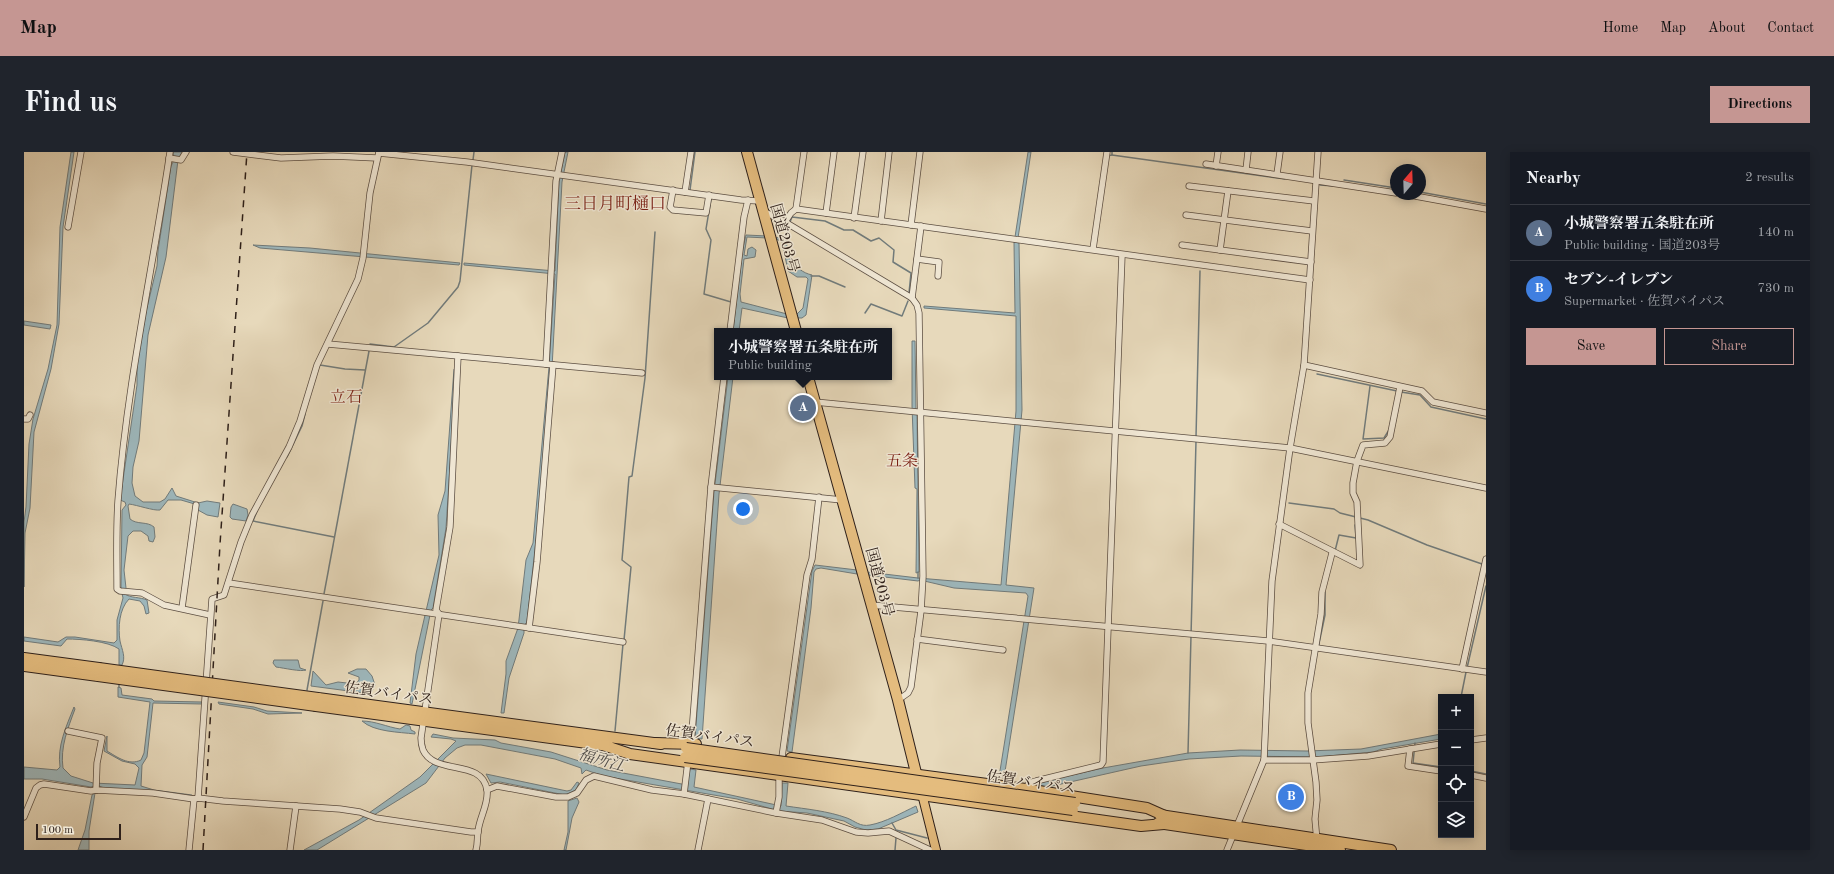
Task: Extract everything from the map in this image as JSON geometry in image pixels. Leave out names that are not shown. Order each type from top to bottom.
[{"type":"highway","name":"国道203号","points":[[747,152],[795,328]]},
{"type":"highway","name":"国道203号","points":[[809,380],[870,605],[898,700],[922,794]]},
{"type":"highway","name":"佐賀バイパス","points":[[24,658],[99,672],[424,717],[603,745],[687,753],[1074,806],[1235,830],[1340,850]]},
{"type":"highway","name":"佐賀バイパス","points":[[24,666],[99,672]]},
{"type":"highway","name":"佐賀バイパス","points":[[424,717],[654,743],[687,753]]},
{"type":"highway","points":[[687,753],[782,757],[1026,790],[1147,808],[1165,820]]},
{"type":"highway","points":[[687,753],[779,776],[922,794],[1142,826],[1165,820]]},
{"type":"highway","name":"佐賀バイパス","points":[[1318,845],[1391,850]]},
{"type":"main road","points":[[922,794],[936,850]]},
{"type":"street","points":[[68,228],[81,152]]},
{"type":"street","points":[[186,152],[181,160],[169,155],[159,228],[134,362],[118,501],[117,589],[123,592],[142,593],[164,604],[210,615]]},
{"type":"street","points":[[233,152],[281,158],[379,154],[467,162],[673,190],[708,198],[760,201]]},
{"type":"street","points":[[546,364],[558,174],[562,152]]},
{"type":"street","points":[[685,192],[691,152]]},
{"type":"street","points":[[786,222],[791,213],[796,209],[804,152]]},
{"type":"street","points":[[826,214],[834,152]]},
{"type":"street","points":[[854,218],[863,152]]},
{"type":"street","points":[[881,221],[889,152]]},
{"type":"street","points":[[911,225],[920,152]]},
{"type":"street","points":[[1216,166],[1218,152]]},
{"type":"street","points":[[1246,170],[1248,152]]},
{"type":"street","points":[[1277,174],[1280,152]]},
{"type":"street","points":[[1227,850],[1264,760],[1268,641],[1274,558],[1304,365],[1318,152]]},
{"type":"street","points":[[189,850],[196,799],[212,599],[224,595],[241,542],[252,515],[289,447],[300,421],[317,365],[358,279],[364,255],[370,193],[379,154]]},
{"type":"street","points":[[1093,249],[1107,155]]},
{"type":"street","points":[[1206,164],[1390,192]]},
{"type":"street","points":[[1189,186],[1314,201]]},
{"type":"street","points":[[673,190],[670,207],[673,210],[706,213],[708,198]]},
{"type":"street","points":[[1220,250],[1228,191]]},
{"type":"street","points":[[1426,198],[1486,209]]},
{"type":"street","points":[[730,328],[744,217],[748,200]]},
{"type":"street","points":[[796,209],[1310,280]]},
{"type":"street","points":[[763,211],[786,222],[912,298],[917,305],[919,313],[923,579],[921,611],[911,687],[908,693],[898,700]]},
{"type":"street","points":[[1186,215],[1312,231]]},
{"type":"street","points":[[912,298],[921,226]]},
{"type":"street","points":[[1182,245],[1311,262]]},
{"type":"street","points":[[1026,790],[1029,783],[1036,780],[1101,766],[1103,762],[1122,255]]},
{"type":"street","points":[[917,259],[940,262],[938,276]]},
{"type":"street","points":[[328,344],[642,373]]},
{"type":"street","points":[[458,356],[450,527],[436,610],[439,614],[421,738],[423,751],[433,760],[443,765],[463,768],[473,772],[483,781],[487,790],[478,832],[479,840],[476,850]]},
{"type":"street","points":[[527,628],[537,562],[553,365]]},
{"type":"street","points":[[1304,365],[1400,386],[1422,392],[1433,402],[1486,413]]},
{"type":"street","points":[[684,794],[711,487],[724,380]]},
{"type":"street","points":[[1279,524],[1360,565],[1361,560],[1357,502],[1352,493],[1357,461],[1363,445],[1385,443],[1390,437],[1400,386]]},
{"type":"street","points":[[815,402],[1290,448],[1486,488]]},
{"type":"street","points":[[24,418],[28,419],[30,415]]},
{"type":"street","points":[[711,487],[842,500]]},
{"type":"street","points":[[782,757],[806,575],[812,560],[819,497]]},
{"type":"street","points":[[182,608],[196,505]]},
{"type":"street","points":[[1318,845],[1315,819],[1317,800],[1308,723],[1308,693],[1321,614],[1322,592],[1334,553]]},
{"type":"street","points":[[1462,669],[1485,563]]},
{"type":"street","points":[[229,583],[623,642]]},
{"type":"street","points":[[870,605],[921,611],[1268,641],[1486,672]]},
{"type":"street","points":[[917,639],[1003,650]]},
{"type":"street","points":[[68,731],[102,738],[94,788]]},
{"type":"street","points":[[1474,740],[1486,738]]},
{"type":"street","points":[[1264,760],[1312,760],[1368,756],[1438,745]]},
{"type":"street","points":[[1414,749],[1408,766],[1438,771]]},
{"type":"street","points":[[487,790],[497,786],[556,797],[568,797],[577,793],[586,780],[594,776],[652,790],[684,794],[776,814],[822,820],[863,833],[889,831],[930,850]]},
{"type":"street","points":[[776,814],[780,797],[779,776]]},
{"type":"street","points":[[1474,776],[1486,778]]},
{"type":"street","points":[[24,817],[36,788],[44,784],[153,793],[196,799],[340,809],[360,812],[376,818],[478,832]]},
{"type":"street","points":[[698,850],[708,799]]},
{"type":"street","points":[[290,850],[296,806]]},
{"type":"water","points":[[71,152],[74,152],[63,227],[59,324],[51,369],[34,432],[30,508],[25,533],[24,587],[24,522],[29,444],[33,419],[48,369],[57,325],[60,227]]},
{"type":"water","points":[[173,152],[182,152],[178,160],[166,257],[148,335],[139,441],[133,467],[132,483],[135,496],[143,502],[160,502],[165,499],[172,488],[176,496],[198,503],[207,501],[220,503],[218,517],[207,515],[198,510],[198,505],[181,500],[168,500],[160,510],[129,504],[130,519],[154,527],[155,537],[153,542],[149,541],[148,536],[141,531],[133,531],[128,536],[124,570],[126,588],[125,594],[147,600],[149,613],[146,614],[144,606],[140,601],[129,599],[123,608],[119,630],[124,659],[122,665],[119,665],[119,649],[108,644],[86,640],[67,639],[61,646],[24,641],[24,637],[58,642],[66,637],[114,643],[117,640],[117,620],[123,598],[121,589],[122,510],[126,505],[125,502],[120,500],[137,385],[137,363],[146,312],[157,266],[171,166],[174,160]]},
{"type":"water","points":[[565,152],[568,152],[562,182],[552,368],[542,485],[527,622],[524,625],[524,633],[509,678],[504,713],[501,713],[506,674],[506,661],[518,628],[526,560],[533,543],[549,367],[555,274],[464,265],[464,263],[555,271],[559,181]]},
{"type":"water","points":[[1028,152],[1031,152],[1018,238],[1015,237]]},
{"type":"water","points":[[788,232],[787,246],[791,259],[805,273],[812,275],[806,315],[802,318],[798,318],[796,315],[803,308],[808,279],[806,277],[797,277],[788,271],[782,241],[775,239],[775,237],[782,239]]},
{"type":"water","points":[[746,235],[767,236],[767,238],[747,237],[744,255],[747,256],[748,249],[752,247],[756,250],[755,257],[744,259],[740,294],[741,302],[787,314],[788,318],[742,308],[739,328],[733,328],[742,253]]},
{"type":"water","points":[[1014,242],[1019,243],[1022,410],[1006,585],[1034,588],[1004,778],[999,777],[1028,596],[1026,593],[954,588],[920,580],[868,575],[867,572],[1001,585],[1016,411],[1016,316],[924,308],[924,306],[1015,313]]},
{"type":"water","points":[[253,245],[310,248],[460,263],[459,265],[260,248]]},
{"type":"water","points":[[24,321],[51,325],[50,329],[24,325]]},
{"type":"water","points":[[912,341],[915,341],[917,415],[919,572],[916,573],[917,489],[915,488],[912,406]]},
{"type":"water","points":[[454,369],[456,370],[446,528],[433,608],[431,610],[412,704],[410,703],[416,654],[439,555],[438,515],[445,491]]},
{"type":"water","points":[[728,380],[733,380],[719,494],[702,739],[695,738],[714,492]]},
{"type":"water","points":[[233,504],[247,509],[248,515],[246,521],[232,519],[230,517],[231,507]]},
{"type":"water","points":[[815,565],[857,570],[857,574],[821,568],[816,569],[814,572],[811,608],[792,752],[787,751],[812,571]]},
{"type":"water","points":[[274,660],[298,660],[300,668],[306,670],[276,667],[273,663]]},
{"type":"water","points":[[357,669],[366,669],[372,676],[375,685],[370,695],[311,686],[313,671],[326,685],[338,682],[356,684],[359,677],[348,673]]},
{"type":"water","points":[[118,687],[121,688],[122,695],[152,699],[154,701],[202,702],[202,704],[153,703],[147,757],[142,765],[141,786],[154,790],[192,795],[192,797],[104,788],[97,785],[91,787],[42,779],[24,779],[24,767],[57,770],[60,767],[59,759],[61,744],[74,707],[75,709],[67,730],[64,745],[62,760],[63,768],[71,776],[93,783],[135,785],[139,768],[135,764],[122,761],[104,751],[107,736],[107,751],[128,761],[137,762],[141,760],[144,753],[150,702],[118,697]]},
{"type":"water","points":[[218,702],[254,707],[267,711],[302,713],[268,714],[253,709],[219,704]]},
{"type":"water","points":[[362,721],[400,729],[406,725],[410,726],[411,730],[415,732],[415,734],[380,729],[367,725]]},
{"type":"water","points":[[433,734],[453,738],[495,740],[501,743],[551,752],[607,770],[687,785],[690,769],[696,770],[694,787],[781,806],[782,783],[788,783],[786,806],[817,810],[847,818],[863,825],[882,822],[916,806],[918,812],[878,829],[866,830],[855,827],[844,821],[807,813],[779,811],[737,799],[603,776],[586,770],[582,774],[581,768],[555,759],[481,745],[465,745],[457,748],[445,758],[426,783],[317,850],[304,850],[359,820],[420,777],[456,741],[431,737]]},
{"type":"water","points":[[1438,735],[1438,740],[1382,749],[1373,752],[1317,757],[1241,756],[1189,759],[1141,766],[1048,787],[1034,785],[1103,768],[1188,753],[1240,750],[1307,751],[1361,749]]},
{"type":"water","points":[[486,774],[567,791],[571,790],[577,782],[579,783],[576,790],[565,795],[500,782],[491,783]]},
{"type":"water","points":[[95,793],[89,831],[89,850],[78,850],[85,830],[92,795]]},
{"type":"water","points":[[577,798],[579,802],[572,818],[566,850],[564,850],[568,832],[568,801]]},
{"type":"waterway","points":[[473,160],[474,152]]},
{"type":"waterway","points":[[690,190],[695,152]]},
{"type":"waterway","points":[[1107,156],[1112,155],[1112,152]]},
{"type":"waterway","points":[[1112,155],[1285,179]]},
{"type":"waterway","points":[[370,344],[394,347],[428,323],[458,287],[460,281],[472,165]]},
{"type":"waterway","points":[[1344,180],[1390,187]]},
{"type":"waterway","points":[[1320,185],[1334,186]]},
{"type":"waterway","points":[[1426,193],[1486,204]]},
{"type":"waterway","points":[[711,199],[706,229],[711,240],[704,294],[731,302]]},
{"type":"waterway","points":[[790,222],[792,217],[825,221],[844,230],[853,230],[871,241],[879,238],[894,250],[893,262],[911,273],[909,293]]},
{"type":"waterway","points":[[624,640],[631,567],[622,560],[629,477],[632,476],[645,378],[655,232]]},
{"type":"waterway","points":[[1196,437],[1200,271]]},
{"type":"waterway","points":[[811,276],[819,276],[845,287]]},
{"type":"waterway","points":[[865,313],[871,304],[902,316],[908,301]]},
{"type":"waterway","points":[[324,594],[369,351]]},
{"type":"waterway","points":[[320,365],[345,369],[365,370]]},
{"type":"waterway","points":[[1317,374],[1397,391]]},
{"type":"waterway","points":[[1370,386],[1363,439],[1384,438],[1389,430]]},
{"type":"waterway","points":[[1401,392],[1420,395],[1431,407],[1486,419]]},
{"type":"waterway","points":[[287,457],[302,426],[305,414]]},
{"type":"waterway","points":[[1188,753],[1196,441]]},
{"type":"waterway","points":[[1289,503],[1334,509],[1340,513],[1368,520],[1427,545],[1482,564]]},
{"type":"waterway","points":[[257,511],[253,521],[334,537]]},
{"type":"waterway","points":[[1335,551],[1339,535],[1356,538],[1355,525]]},
{"type":"waterway","points":[[918,572],[918,578]]},
{"type":"waterway","points":[[1467,668],[1486,586]]},
{"type":"waterway","points":[[1317,653],[1325,615],[1325,592]]},
{"type":"waterway","points":[[307,690],[323,601]]},
{"type":"waterway","points":[[615,731],[623,644]]},
{"type":"waterway","points":[[1462,694],[1466,672]]},
{"type":"waterway","points":[[1415,743],[1413,763],[1438,767]]},
{"type":"waterway","points":[[1474,772],[1486,774]]},
{"type":"waterway","points":[[892,823],[896,830],[927,838]]},
{"type":"waterway","points":[[895,850],[896,838]]},
{"type":"railway","points":[[203,850],[220,544],[247,152]]},
{"type":"place","name":"小城警察署五条駐在所","points":[[803,408]]},
{"type":"place","name":"セブン-イレブン","points":[[1291,797]]},
{"type":"district","name":"三日月町樋口","points":[[615,203]]},
{"type":"district","name":"立石","points":[[346,396]]},
{"type":"district","name":"五条","points":[[902,460]]},
{"type":"water label","name":"福所江","points":[[602,759]]}]
